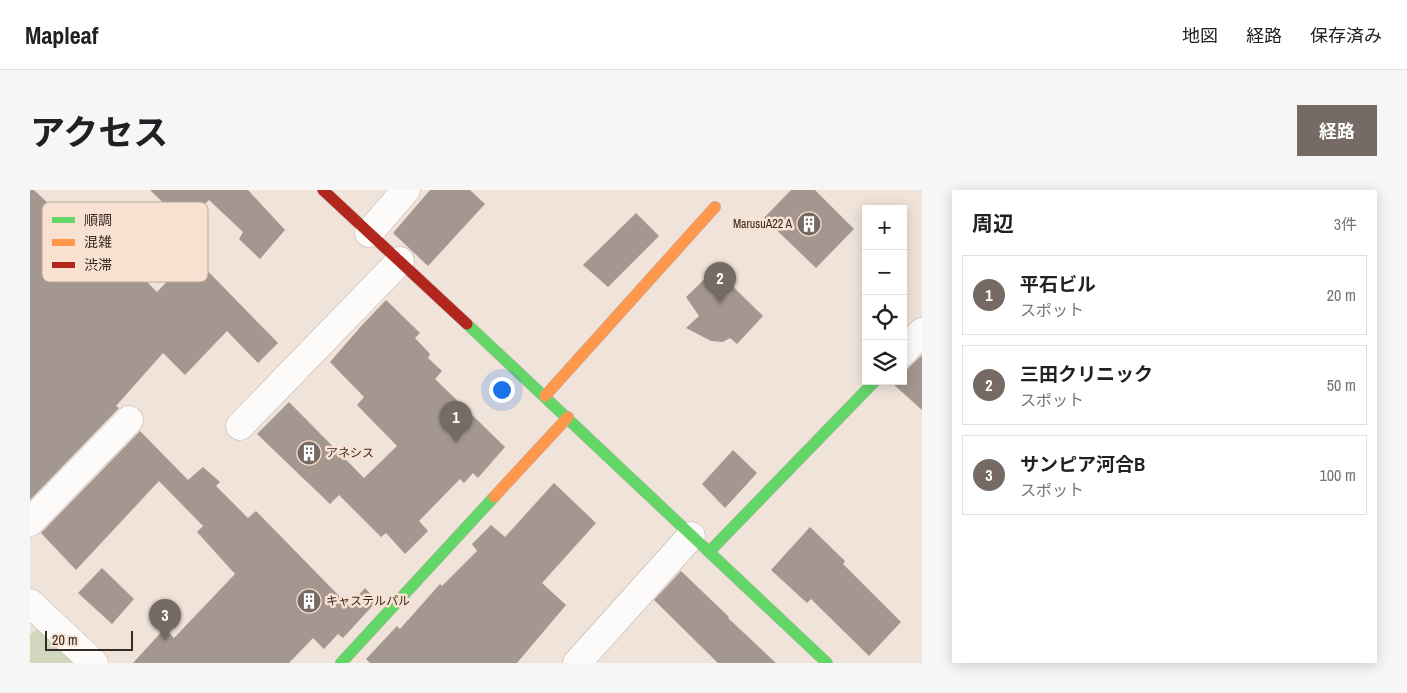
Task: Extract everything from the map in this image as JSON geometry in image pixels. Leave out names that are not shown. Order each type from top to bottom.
[{"type":"street","points":[[323,190],[568,417],[827,663]]},
{"type":"street","points":[[369,233],[406,190]]},
{"type":"street","points":[[545,396],[716,207]]},
{"type":"street","points":[[240,426],[400,261]]},
{"type":"street","points":[[907,348],[922,332]]},
{"type":"street","points":[[577,663],[700,544],[871,385]]},
{"type":"street","points":[[341,663],[568,417]]},
{"type":"street","points":[[30,522],[129,420]]},
{"type":"street","points":[[30,603],[94,663]]},
{"type":"green space","points":[[42,625],[81,663],[30,663],[30,635]]},
{"type":"building","points":[[30,190],[34,190],[47,202],[42,202],[42,282],[147,282],[157,292],[166,282],[208,282],[208,271],[278,343],[258,363],[227,331],[185,375],[163,353],[116,406],[119,408],[30,500]]},
{"type":"building","points":[[150,190],[248,190],[285,230],[260,259],[239,239],[243,232],[209,200],[207,202],[162,202]]},
{"type":"building","points":[[430,190],[470,190],[485,204],[428,266],[393,233]]},
{"type":"building","name":"MarusuA22 A","points":[[791,190],[815,190],[854,229],[816,268],[764,218]]},
{"type":"building","points":[[636,213],[659,236],[608,287],[583,265]]},
{"type":"building","points":[[715,269],[763,316],[737,344],[730,338],[723,342],[711,341],[686,328],[699,316],[686,297]]},
{"type":"building","points":[[386,300],[420,333],[415,338],[430,354],[428,358],[442,371],[435,379],[505,447],[478,478],[473,473],[464,483],[460,479],[419,521],[428,531],[405,554],[386,533],[381,537],[339,495],[330,504],[257,434],[289,402],[364,478],[397,446],[357,405],[364,397],[330,362]]},
{"type":"building","points":[[922,355],[922,410],[894,385],[907,385],[907,369]]},
{"type":"building","points":[[140,431],[188,480],[203,467],[220,482],[216,486],[248,518],[256,511],[349,606],[365,588],[377,601],[343,638],[338,634],[324,649],[313,638],[289,663],[133,663],[165,628],[174,638],[235,574],[197,532],[203,526],[159,481],[76,570],[41,533]]},
{"type":"building","points":[[733,450],[757,473],[725,508],[702,484]]},
{"type":"building","points":[[554,483],[596,523],[542,583],[566,605],[517,663],[370,663],[366,659],[397,626],[400,629],[440,584],[442,586],[477,551],[472,544],[491,525],[505,537]]},
{"type":"building","points":[[810,527],[845,561],[843,564],[901,622],[869,656],[811,599],[807,603],[771,570]]},
{"type":"building","points":[[102,568],[134,599],[112,624],[78,593]]},
{"type":"building","points":[[681,571],[776,663],[718,663],[654,600]]},
{"type":"traffic: fast","points":[[467,324],[827,663]]},
{"type":"traffic: fast","points":[[709,552],[871,385]]},
{"type":"traffic: fast","points":[[341,663],[494,497]]},
{"type":"traffic: slow","points":[[545,396],[715,207]]},
{"type":"traffic: slow","points":[[494,497],[568,417]]},
{"type":"traffic: jam","points":[[323,190],[467,324]]},
{"type":"place","name":"MarusuA22 A","points":[[809,224]]},
{"type":"place","name":"三田クリニック","points":[[720,303]]},
{"type":"place","name":"平石ビル","points":[[456,442]]},
{"type":"place","name":"アネシス","points":[[309,453]]},
{"type":"place","name":"キャステルパル","points":[[309,601]]},
{"type":"place","name":"サンピア河合B","points":[[165,640]]}]
